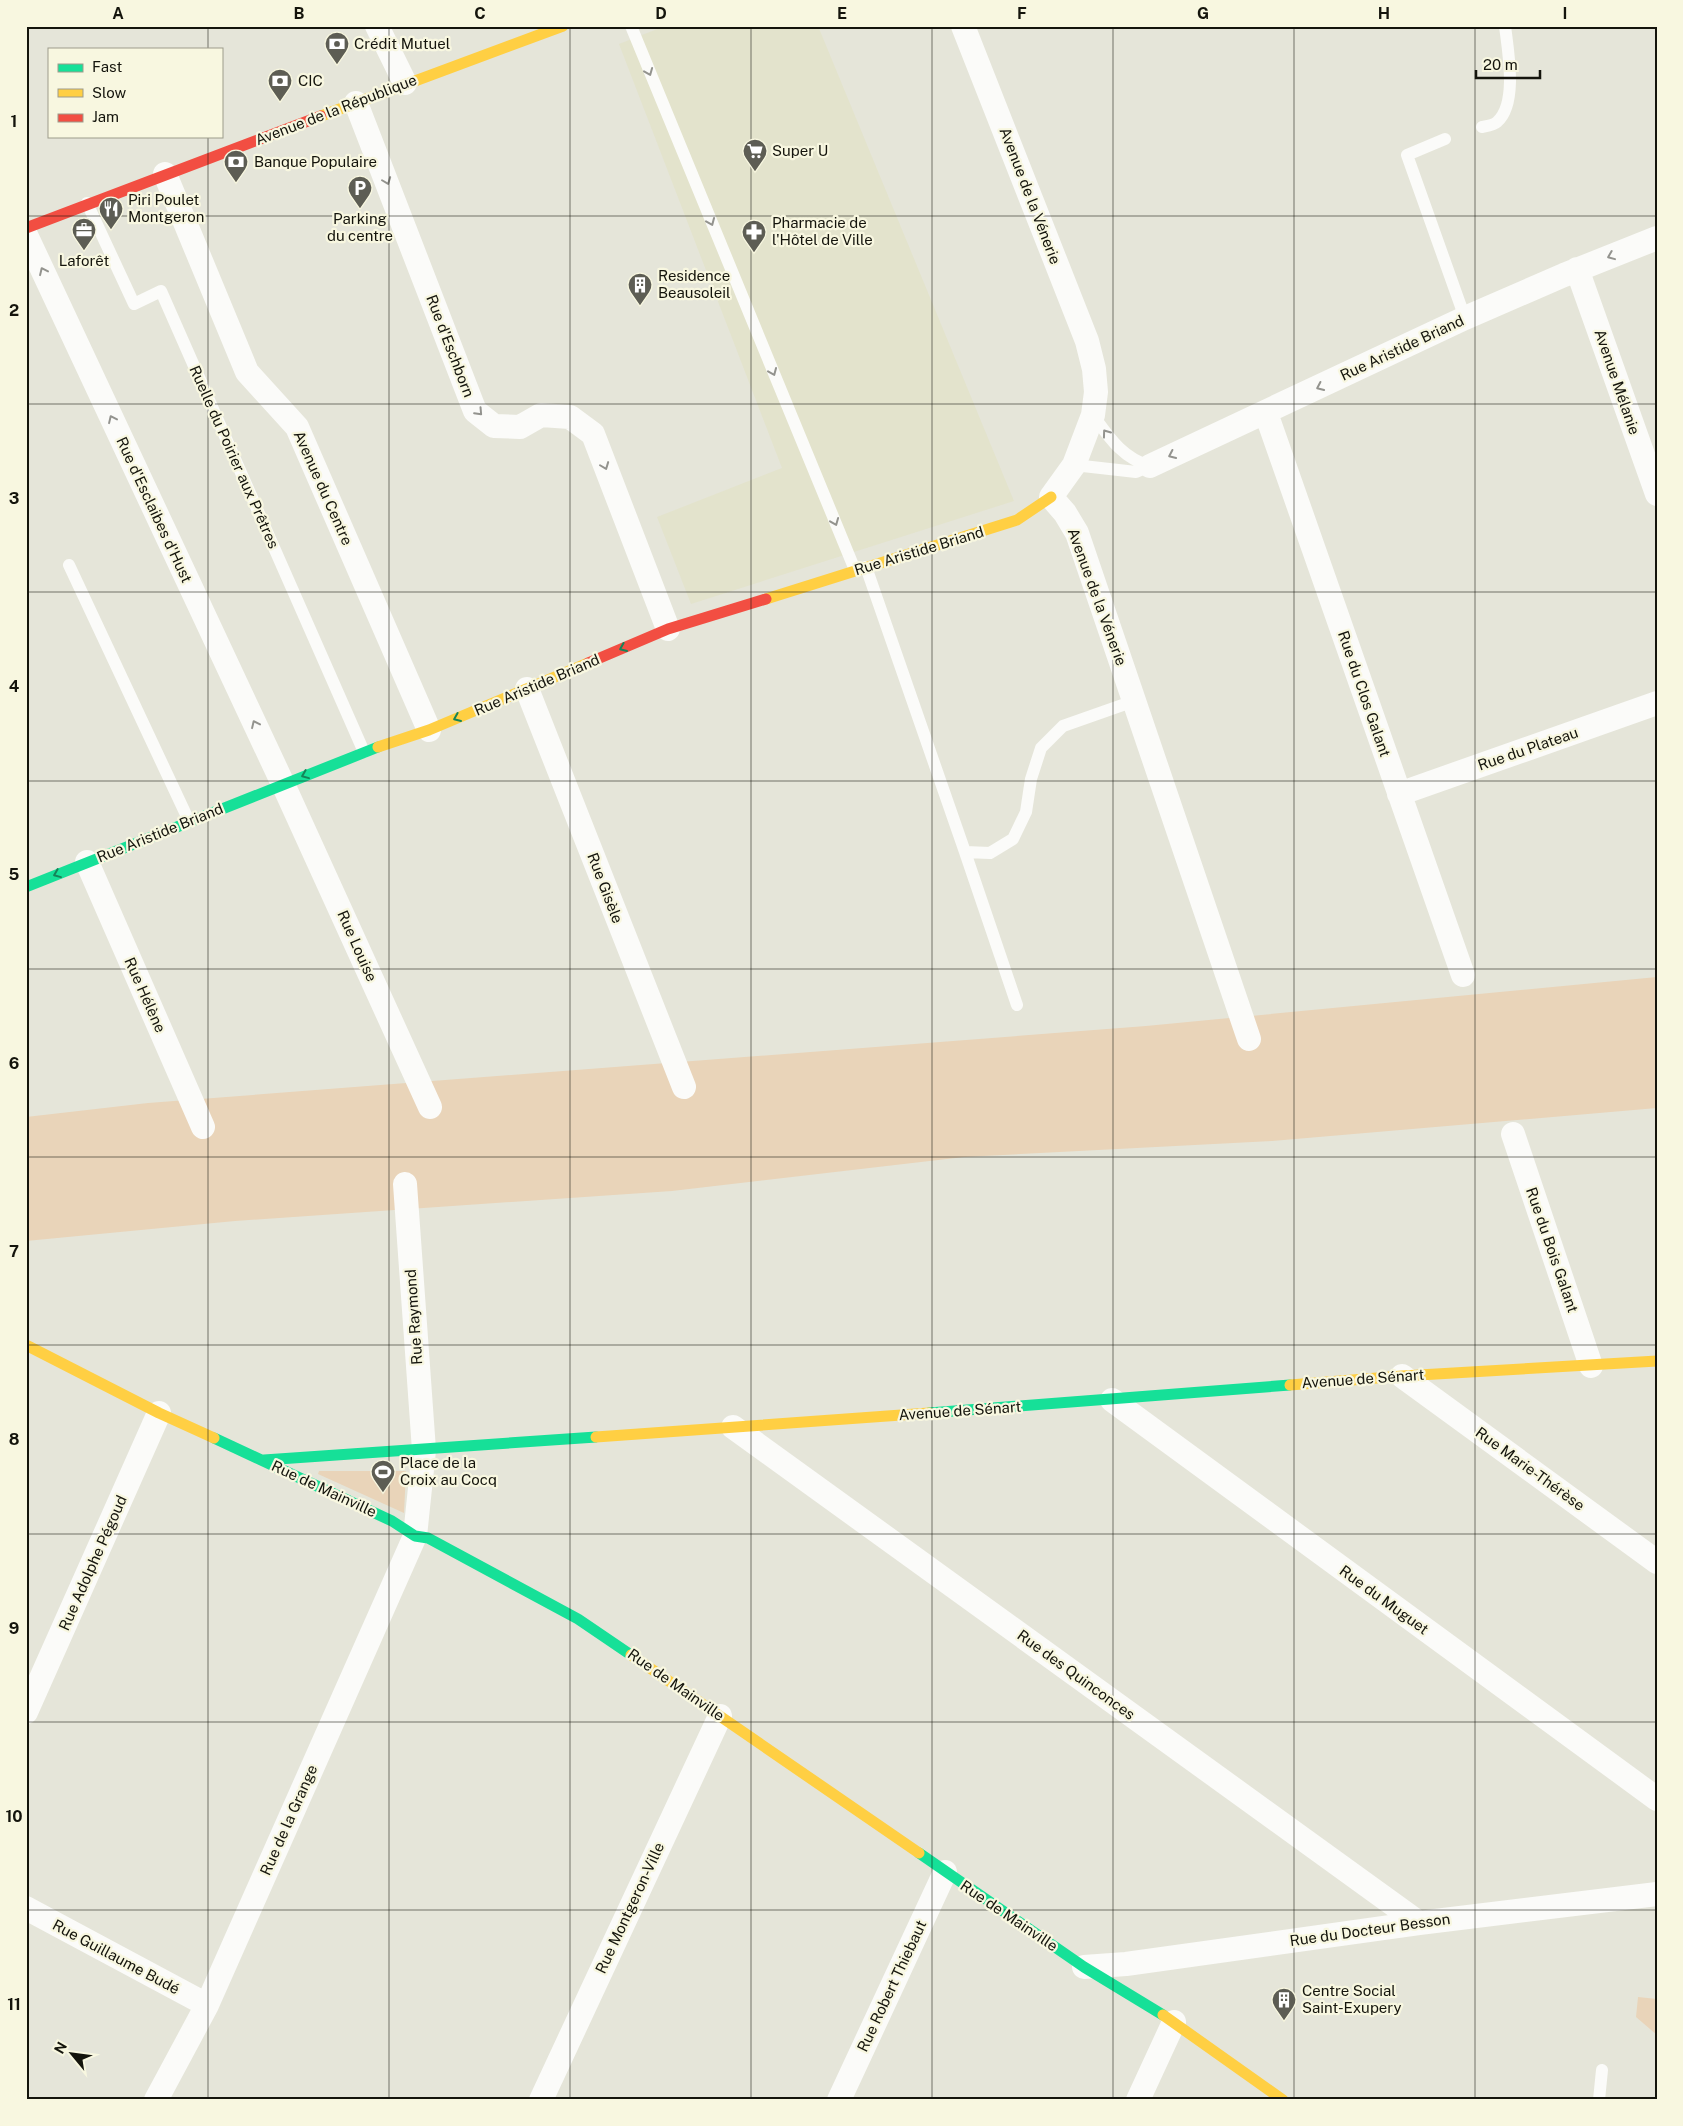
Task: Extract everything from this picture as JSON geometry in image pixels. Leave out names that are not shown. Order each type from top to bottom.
[{"type":"street","points":[[377,26],[405,83]]},
{"type":"street","name":"Avenue de la République","points":[[26,228],[356,103],[510,41],[563,26]]},
{"type":"street","name":"Avenue de la Vénerie","points":[[963,26],[1087,341],[1094,369],[1096,392],[1093,415],[1074,465],[1051,497],[1065,513],[1077,533],[1249,1039]]},
{"type":"street","name":"Rue d'Eschborn","points":[[356,103],[475,411],[494,426],[520,427],[541,415],[570,417],[593,434],[668,629]]},
{"type":"street","name":"Avenue du Centre","points":[[166,174],[248,372],[297,427],[429,730]]},
{"type":"street","name":"Rue d'Esclaibes d'Hust","points":[[26,235],[283,784]]},
{"type":"street","name":"Rue Aristide Briand","points":[[1150,466],[1465,318],[1577,269],[1657,238]]},
{"type":"street","name":"Avenue Mélanie","points":[[1577,269],[1657,494]]},
{"type":"street","name":"Rue du Clos Galant","points":[[1266,412],[1398,794],[1463,975]]},
{"type":"street","name":"Rue Aristide Briand","points":[[26,887],[364,752],[429,730],[668,629],[1017,520],[1051,497]]},
{"type":"street","name":"Rue Gisèle","points":[[527,689],[684,1087]]},
{"type":"street","name":"Rue du Plateau","points":[[1398,794],[1657,703]]},
{"type":"street","name":"Rue Louise","points":[[283,784],[430,1107]]},
{"type":"street","name":"Rue Hélène","points":[[87,862],[203,1127]]},
{"type":"street","name":"Rue du Bois Galant","points":[[1513,1134],[1591,1366]]},
{"type":"street","name":"Rue Raymond","points":[[405,1184],[424,1450]]},
{"type":"street","name":"Rue de Mainville","points":[[26,1345],[159,1413],[392,1521],[415,1536],[428,1538],[578,1618],[1084,1967],[1174,2022],[1283,2100]]},
{"type":"street","name":"Avenue de Sénart","points":[[262,1460],[1112,1400],[1402,1376],[1591,1366],[1657,1360]]},
{"type":"street","name":"Rue Marie-Thérèse","points":[[1402,1376],[1657,1562]]},
{"type":"street","name":"Rue du Muguet","points":[[1112,1400],[1657,1799]]},
{"type":"street","name":"Rue Adolphe Pégoud","points":[[26,1712],[159,1413]]},
{"type":"street","name":"Rue des Quinconces","points":[[733,1427],[1419,1923]]},
{"type":"street","points":[[415,1536],[424,1450]]},
{"type":"street","name":"Rue de la Grange","points":[[156,2100],[207,2005],[415,1536]]},
{"type":"street","name":"Rue Montgeron-Ville","points":[[541,2100],[720,1716]]},
{"type":"street","name":"Rue Robert Thiebaut","points":[[839,2100],[945,1872]]},
{"type":"street","name":"Rue du Docteur Besson","points":[[1084,1967],[1126,1964],[1419,1923],[1657,1894]]},
{"type":"street","name":"Rue Guillaume Budé","points":[[26,1908],[207,2005]]},
{"type":"street","points":[[1138,2100],[1174,2022]]},
{"type":"lane","points":[[631,26],[860,569],[965,852],[1018,1005]]},
{"type":"lane","points":[[1482,127],[1496,122],[1507,107],[1510,87],[1505,26]]},
{"type":"lane","points":[[1445,139],[1407,155],[1465,318]]},
{"type":"lane","name":"Ruelle du Poirier aux Prêtres","points":[[87,204],[134,304],[160,291],[364,752]]},
{"type":"lane","points":[[1093,415],[1114,445],[1136,462],[1150,466]]},
{"type":"lane","name":"Rue Aristide Briand","points":[[1074,465],[1136,472],[1150,466]]},
{"type":"lane","points":[[70,565],[189,821]]},
{"type":"lane","points":[[965,852],[990,853],[1013,838],[1026,812],[1031,779],[1041,748],[1063,726],[1134,701]]},
{"type":"lane","points":[[1600,2100],[1602,2070]]},
{"type":"shaded area","points":[[665,26],[818,26],[1014,501],[691,604],[657,517],[782,468],[619,44]]},
{"type":"shaded area","points":[[1657,977],[1657,1108],[1272,1141],[964,1157],[672,1191],[235,1221],[26,1241],[26,1117],[148,1103],[1146,1026]]},
{"type":"shaded area","name":"Place de la Croix au Cocq","points":[[319,1471],[406,1471],[404,1513],[318,1474]]},
{"type":"shaded area","points":[[1638,1997],[1657,1999],[1657,2035],[1636,2017]]},
{"type":"traffic: fast","points":[[26,887],[378,747]]},
{"type":"traffic: fast","points":[[929,1413],[1290,1385]]},
{"type":"traffic: fast","points":[[264,1460],[596,1437]]},
{"type":"traffic: fast","points":[[214,1438],[392,1521],[415,1536],[428,1538],[578,1619],[631,1655]]},
{"type":"traffic: fast","points":[[919,1853],[1084,1967],[1163,2015]]},
{"type":"traffic: slow","points":[[321,116],[563,26]]},
{"type":"traffic: slow","points":[[766,599],[1017,520],[1051,497]]},
{"type":"traffic: slow","points":[[378,747],[429,730],[588,663]]},
{"type":"traffic: slow","points":[[26,1345],[159,1413],[214,1438]]},
{"type":"traffic: slow","points":[[1290,1385],[1402,1376],[1657,1361]]},
{"type":"traffic: slow","points":[[596,1437],[929,1413]]},
{"type":"traffic: slow","points":[[631,1655],[919,1853]]},
{"type":"traffic: slow","points":[[1163,2015],[1283,2100]]},
{"type":"traffic: jam","points":[[26,228],[321,116]]},
{"type":"traffic: jam","points":[[588,663],[668,629],[766,599]]},
{"type":"place","name":"Crédit Mutuel","points":[[337,65]]},
{"type":"place","name":"CIC","points":[[280,102]]},
{"type":"place","name":"Super U","points":[[755,172]]},
{"type":"place","name":"Banque Populaire","points":[[236,183]]},
{"type":"place","name":"Parking du centre","points":[[360,209]]},
{"type":"place","name":"Piri Poulet Montgeron","points":[[111,230]]},
{"type":"place","name":"Laforêt","points":[[84,251]]},
{"type":"place","name":"Pharmacie de l'Hôtel de Ville","points":[[754,253]]},
{"type":"place","name":"Residence Beausoleil","points":[[640,306]]},
{"type":"place","name":"Place de la Croix au Cocq","points":[[383,1493]]},
{"type":"place","name":"Centre Social Saint-Exupery","points":[[1284,2021]]}]
